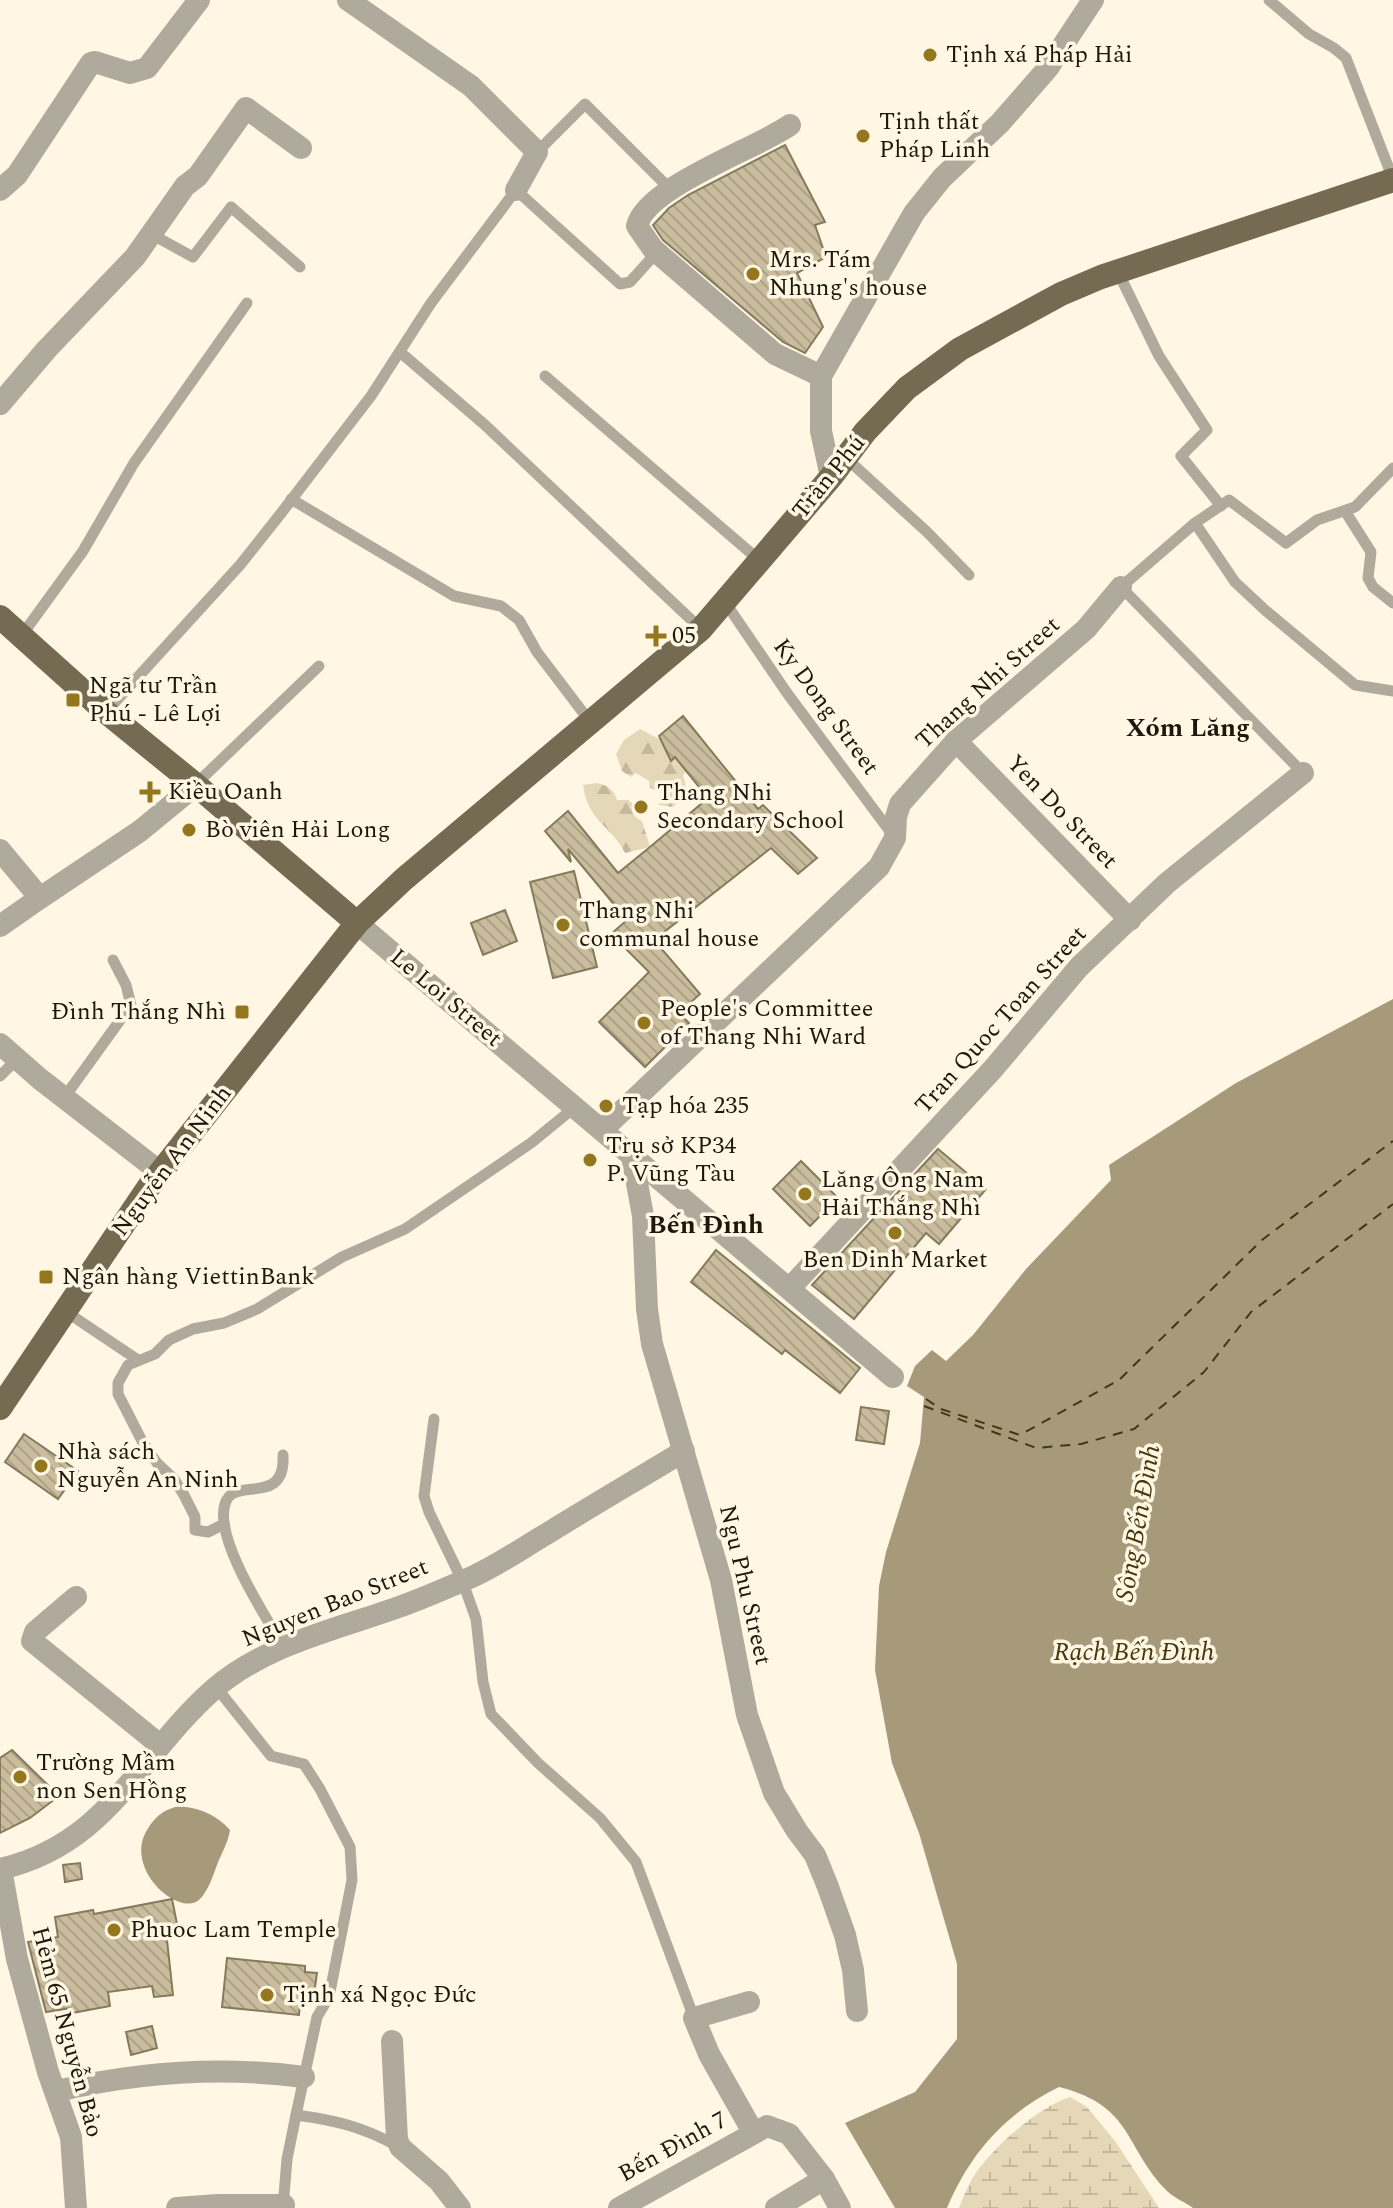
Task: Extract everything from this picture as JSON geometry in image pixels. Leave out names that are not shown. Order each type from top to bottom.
[{"type":"main road","name":"Trần Phú","points":[[357,923],[404,879],[701,629],[865,432],[907,388],[960,349],[1061,294],[1393,179]]},
{"type":"main road","name":"Le Loi Street","points":[[0,617],[106,712],[357,923]]},
{"type":"main road","name":"Nguyễn An Ninh","points":[[0,1408],[160,1172],[357,923]]},
{"type":"street","points":[[0,190],[17,175],[91,63],[130,73],[147,68],[199,0]]},
{"type":"street","points":[[348,0],[471,86],[537,152],[516,190]]},
{"type":"street","points":[[838,467],[821,431],[821,376],[914,213],[942,178],[1000,123],[1048,68],[1093,0]]},
{"type":"street","points":[[4,391],[135,257],[246,108],[301,148]]},
{"type":"street","points":[[790,125],[774,137],[696,173],[671,190],[640,217],[637,224],[645,241],[775,354],[821,376]]},
{"type":"street","name":"Thang Nhi Street","points":[[602,1130],[879,867],[895,838],[900,804],[956,741],[1086,629],[1121,587]]},
{"type":"street","name":"Yen Do Street","points":[[956,741],[1130,920]]},
{"type":"street","name":"Tran Quoc Toan Street","points":[[790,1288],[993,1069],[1079,967],[1167,883],[1303,773]]},
{"type":"street","points":[[0,926],[140,831],[196,785]]},
{"type":"street","points":[[0,850],[40,898]]},
{"type":"street","name":"Le Loi Street","points":[[357,923],[893,1377]]},
{"type":"street","points":[[8,1052],[160,1172]]},
{"type":"street","name":"Ngu Phu Street","points":[[632,1156],[643,1216],[647,1309],[652,1344],[721,1580],[747,1715],[774,1793],[815,1855],[828,1887],[845,1935],[853,1970],[857,2011]]},
{"type":"street","name":"Nguyen Bao Street","points":[[1,1869],[26,1863],[82,1832],[102,1816],[184,1717],[243,1667],[284,1648],[399,1607],[462,1580],[512,1555],[684,1451]]},
{"type":"street","points":[[76,1597],[35,1632],[32,1641],[160,1745]]},
{"type":"street","name":"Hẻm 65 Nguyễn Bảo","points":[[1,1869],[17,1959],[48,2072],[71,2137],[76,2208]]},
{"type":"street","points":[[749,2002],[694,2018],[709,2054],[753,2132],[767,2126],[789,2134],[824,2179],[840,2208]]},
{"type":"street","points":[[392,2041],[397,2139],[401,2148],[439,2181],[460,2208]]},
{"type":"street","points":[[57,2091],[108,2080],[196,2071],[271,2072],[304,2077]]},
{"type":"street","name":"Bến Đình 7","points":[[619,2208],[753,2132]]},
{"type":"street","points":[[776,2208],[824,2179]]},
{"type":"street","points":[[177,2208],[218,2205],[284,2207]]},
{"type":"lane","points":[[1269,0],[1309,34],[1346,58],[1393,179]]},
{"type":"lane","points":[[537,152],[585,104],[671,190]]},
{"type":"lane","points":[[106,712],[240,565],[371,396],[431,303],[516,190],[620,284],[630,282],[657,252]]},
{"type":"lane","points":[[151,234],[193,257],[231,207],[300,267]]},
{"type":"lane","points":[[1118,272],[1159,356],[1207,430],[1181,456],[1221,506]]},
{"type":"lane","points":[[22,635],[83,551],[134,463],[247,303]]},
{"type":"lane","points":[[400,352],[485,425],[701,629]]},
{"type":"lane","points":[[545,376],[759,560]]},
{"type":"lane","points":[[838,467],[927,532],[969,575]]},
{"type":"lane","points":[[1303,773],[1121,587],[1195,523],[1229,500],[1286,543],[1317,520],[1355,507],[1393,468]]},
{"type":"lane","points":[[291,499],[454,596],[501,606],[519,620],[537,652],[591,723]]},
{"type":"lane","points":[[1345,511],[1371,552],[1368,578],[1373,587],[1393,603]]},
{"type":"lane","points":[[1195,523],[1235,582],[1265,610],[1355,685],[1393,691]]},
{"type":"lane","name":"Ky Dong Street","points":[[724,600],[787,693],[895,838]]},
{"type":"lane","points":[[196,785],[319,666]]},
{"type":"lane","points":[[64,1098],[131,1005],[126,985],[113,960]]},
{"type":"lane","points":[[0,1076],[8,1052]]},
{"type":"lane","points":[[224,1524],[208,1532],[195,1530],[195,1517],[184,1495],[174,1479],[157,1463],[118,1394],[118,1383],[128,1365],[155,1354],[169,1340],[193,1329],[224,1323],[257,1309],[342,1257],[405,1229],[531,1143],[575,1107]]},
{"type":"lane","points":[[65,1311],[138,1360]]},
{"type":"lane","points":[[434,1419],[424,1496],[476,1619],[483,1682],[491,1714],[538,1763],[600,1818],[636,1862],[694,2018]]},
{"type":"lane","points":[[283,1455],[284,1469],[278,1481],[228,1498],[224,1504],[224,1524],[236,1564],[284,1648]]},
{"type":"lane","points":[[216,1687],[271,1756],[304,1764],[350,1847],[352,1880],[329,1997],[317,2017],[296,2115],[287,2159],[284,2207]]},
{"type":"lane","points":[[296,2115],[337,2120],[370,2131],[401,2148]]},
{"type":"green space","points":[[640,729],[661,740],[671,760],[675,757],[686,771],[683,776],[685,794],[672,807],[659,805],[661,793],[650,788],[649,781],[636,773],[631,777],[622,771],[616,754],[624,740]]},
{"type":"green space","points":[[597,783],[610,788],[617,800],[632,803],[633,812],[642,821],[650,847],[625,853],[595,815],[586,797],[583,785]]},
{"type":"green space","points":[[1070,2097],[1087,2107],[1115,2141],[1159,2208],[959,2208],[973,2177],[994,2151],[1031,2118]]},
{"type":"water","name":"Rạch Bến Đình","points":[[1393,999],[1393,2208],[1193,2208],[1167,2191],[1115,2116],[1083,2095],[1059,2087],[1022,2109],[992,2137],[967,2170],[947,2208],[895,2208],[845,2123],[915,2092],[957,2039],[957,1964],[919,1833],[892,1763],[875,1670],[879,1586],[886,1552],[920,1443],[924,1397],[907,1386],[915,1366],[932,1350],[946,1361],[973,1335],[1026,1269],[1111,1180],[1109,1165],[1236,1083]]},
{"type":"water","points":[[175,1807],[205,1812],[230,1830],[208,1888],[200,1899],[191,1903],[169,1897],[157,1887],[142,1860],[142,1845],[147,1830],[159,1816]]},
{"type":"building","points":[[785,145],[825,222],[815,225],[826,257],[797,273],[823,327],[805,353],[783,342],[663,240],[653,225],[669,208],[688,195]]},
{"type":"building","points":[[683,716],[758,809],[763,805],[817,858],[798,874],[771,848],[654,940],[700,994],[679,1013],[689,1023],[645,1067],[599,1022],[649,972],[611,934],[627,920],[568,849],[571,862],[545,831],[568,811],[618,873],[650,847],[708,798],[675,757],[671,761],[659,736]]},
{"type":"building","name":"Thang Nhi communal house","points":[[574,871],[597,967],[553,978],[530,882]]},
{"type":"building","points":[[505,910],[517,941],[483,955],[471,923]]},
{"type":"building","points":[[938,1149],[986,1189],[939,1244],[926,1233],[854,1319],[812,1285]]},
{"type":"building","name":"Lăng Ông Nam Hải Thắng Nhì","points":[[801,1161],[838,1198],[810,1226],[773,1189]]},
{"type":"building","points":[[716,1250],[860,1368],[840,1393],[785,1350],[782,1354],[691,1282]]},
{"type":"building","points":[[861,1407],[889,1411],[884,1444],[856,1440]]},
{"type":"building","name":"Nhà sách Nguyễn An Ninh","points":[[24,1434],[78,1471],[58,1499],[5,1462]]},
{"type":"building","name":"Trường Mầm non Sen Hồng","points":[[12,1750],[59,1796],[30,1818],[0,1833],[0,1758]]},
{"type":"building","points":[[80,1863],[82,1879],[65,1882],[63,1865]]},
{"type":"building","points":[[172,1899],[178,1929],[166,1931],[173,1995],[154,1997],[152,1986],[108,1992],[110,2006],[72,2013],[71,2008],[46,2012],[28,1942],[58,1937],[55,1917],[93,1910],[94,1914]]},
{"type":"building","points":[[227,1958],[305,1966],[305,1972],[317,1973],[314,1994],[301,1993],[299,2015],[222,2007]]},
{"type":"building","points":[[152,2026],[157,2048],[131,2055],[126,2032]]},
{"type":"ferry route","points":[[926,1399],[941,1409],[1020,1435],[1119,1380],[1262,1240],[1393,1141]]},
{"type":"ferry route","points":[[924,1406],[1036,1448],[1081,1444],[1134,1429],[1204,1372],[1251,1312],[1393,1204]]},
{"type":"place","name":"Tịnh xá Pháp Hải","points":[[930,55]]},
{"type":"place","name":"Tịnh thất Pháp Linh","points":[[863,136]]},
{"type":"place","name":"Mrs. Tám Nhung's house","points":[[753,274]]},
{"type":"place","name":"05","points":[[656,636]]},
{"type":"place","name":"Ngã tư Trần Phú - Lê Lợi","points":[[73,700]]},
{"type":"place","name":"Kiều Oanh","points":[[150,792]]},
{"type":"place","name":"Thang Nhi Secondary School","points":[[641,807]]},
{"type":"place","name":"Bò viên Hải Long","points":[[189,830]]},
{"type":"place","name":"Thang Nhi communal house","points":[[563,925]]},
{"type":"place","name":"Đình Thắng Nhì","points":[[242,1012]]},
{"type":"place","name":"People's Committee of Thang Nhi Ward","points":[[644,1023]]},
{"type":"place","name":"Tạp hóa 235","points":[[606,1106]]},
{"type":"place","name":"Trụ sở KP34 P. Vũng Tàu","points":[[590,1160]]},
{"type":"place","name":"Lăng Ông Nam Hải Thắng Nhì","points":[[805,1194]]},
{"type":"place","name":"Ben Dinh Market","points":[[895,1233]]},
{"type":"place","name":"Ngân hàng ViettinBank","points":[[46,1277]]},
{"type":"place","name":"Nhà sách Nguyễn An Ninh","points":[[41,1466]]},
{"type":"place","name":"Trường Mầm non Sen Hồng","points":[[20,1777]]},
{"type":"place","name":"Phuoc Lam Temple","points":[[114,1930]]},
{"type":"place","name":"Tịnh xá Ngọc Đức","points":[[267,1995]]},
{"type":"district","name":"Xóm Lăng","points":[[1188,728]]},
{"type":"district","name":"Bến Đình","points":[[706,1225]]},
{"type":"water label","name":"Sông Bến Đình","points":[[1138,1523]]}]
